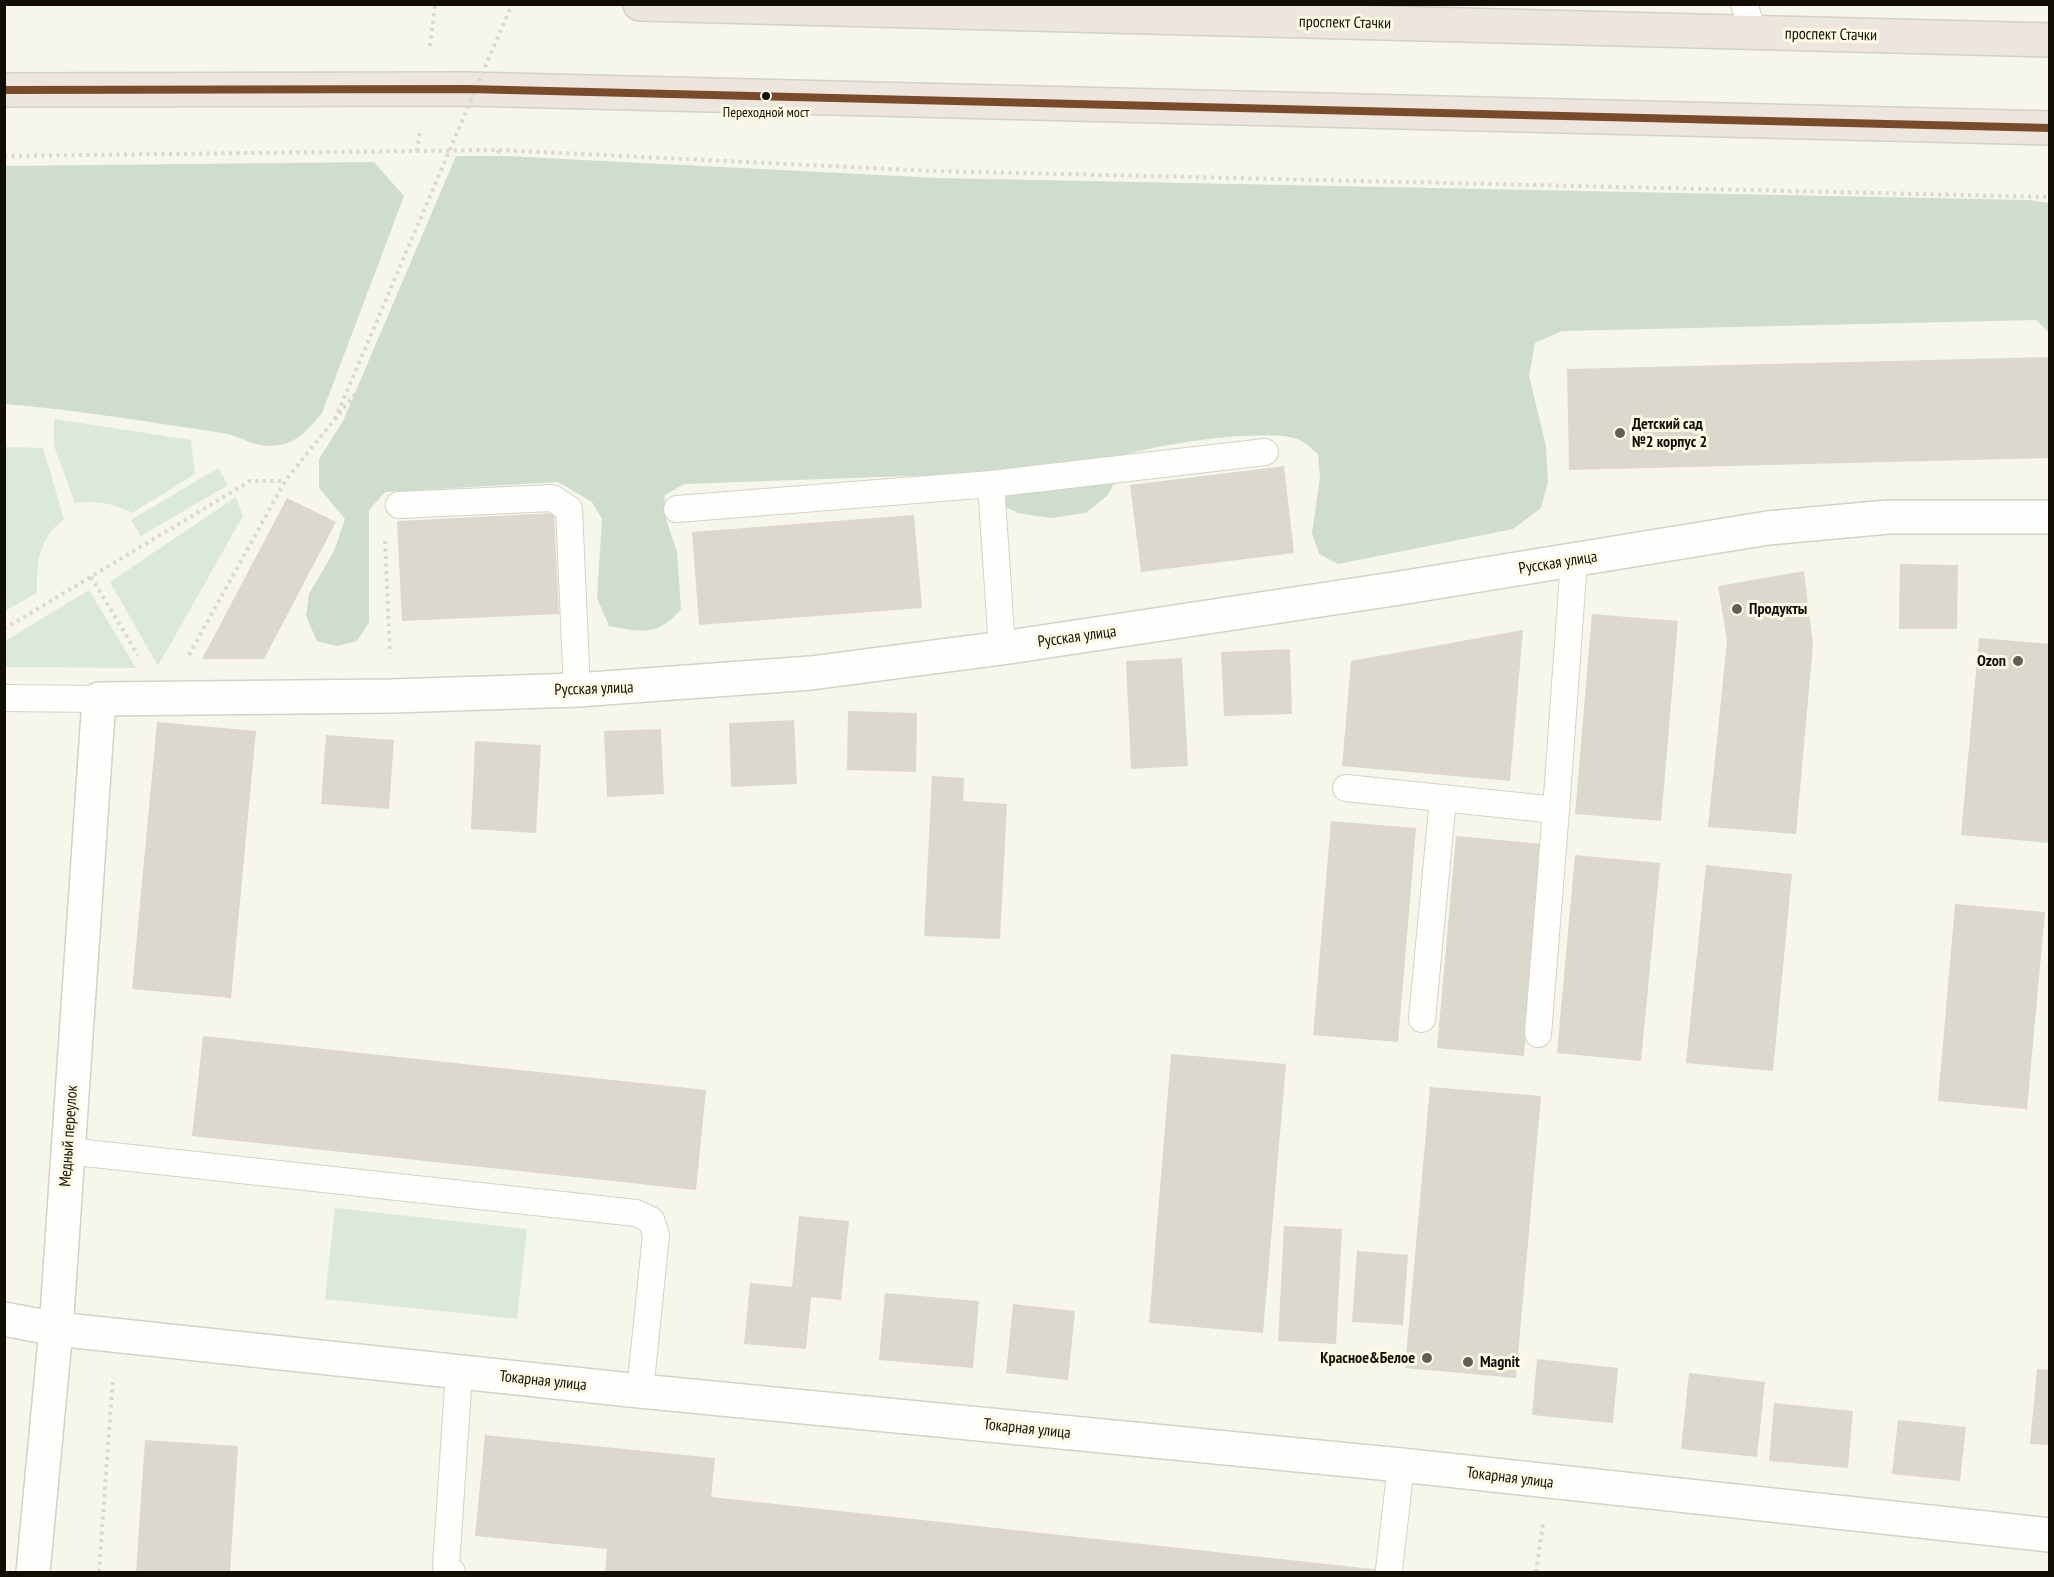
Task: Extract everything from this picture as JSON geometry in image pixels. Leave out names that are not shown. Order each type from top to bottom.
[{"type":"main road","name":"проспект Стачки","points":[[640,4],[1749,19],[2049,40]]},
{"type":"main road","points":[[4,90],[478,89],[2049,128]]},
{"type":"street","name":"Русская улица","points":[[99,699],[392,696],[577,690],[811,673],[1002,648],[1768,528],[1888,517],[2049,517]]},
{"type":"street","name":"Медный переулок","points":[[33,1572],[56,1329],[99,699]]},
{"type":"street","name":"Токарная улица","points":[[4,1319],[56,1329],[459,1372],[1401,1466],[2049,1535]]},
{"type":"lane","points":[[677,509],[991,484],[1265,452]]},
{"type":"lane","points":[[991,484],[1002,648]]},
{"type":"lane","points":[[399,505],[552,498],[569,509],[577,690]]},
{"type":"lane","points":[[1538,1034],[1574,560]]},
{"type":"lane","points":[[4,698],[99,699]]},
{"type":"lane","points":[[1346,788],[1556,810]]},
{"type":"lane","points":[[1422,1018],[1443,799]]},
{"type":"lane","points":[[67,1151],[636,1213],[651,1220],[656,1235],[640,1391]]},
{"type":"lane","points":[[452,1572],[446,1566],[459,1372]]},
{"type":"lane","points":[[1389,1570],[1401,1466]]},
{"type":"path","points":[[335,419],[512,4]]},
{"type":"path","points":[[165,700],[285,481],[430,300],[499,150]]},
{"type":"path","points":[[4,156],[499,150],[932,171],[2049,197]]},
{"type":"path","points":[[4,629],[250,481],[285,481]]},
{"type":"path","points":[[392,696],[384,518],[399,505]]},
{"type":"path","points":[[91,577],[165,700]]},
{"type":"path","points":[[1536,1572],[1549,1483]]},
{"type":"green space","points":[[456,156],[505,156],[938,178],[2028,200],[2049,203],[2049,332],[2036,320],[1562,331],[1535,343],[1529,376],[1546,446],[1548,482],[1541,508],[1513,529],[1338,564],[1319,554],[1312,533],[1320,477],[1318,454],[1300,440],[1285,436],[1215,438],[1128,454],[1108,495],[1086,513],[1050,518],[1018,513],[936,475],[684,484],[665,495],[664,513],[677,552],[681,609],[665,624],[640,631],[609,626],[597,598],[602,519],[592,502],[558,482],[385,492],[369,510],[369,622],[357,641],[337,646],[317,641],[306,616],[309,594],[334,551],[345,519],[319,488],[319,459],[343,421]]},
{"type":"green space","points":[[374,162],[404,196],[322,413],[296,439],[284,444],[266,446],[222,433],[87,413],[5,404],[5,166]]},
{"type":"green space","points":[[54,419],[191,440],[195,474],[132,513],[104,503],[75,503],[54,446]]},
{"type":"green space","points":[[5,447],[43,448],[64,519],[49,534],[44,543],[37,571],[37,593],[5,611]]},
{"type":"green space","points":[[218,468],[228,485],[141,536],[131,520]]},
{"type":"green space","points":[[236,497],[243,516],[158,666],[110,582]]},
{"type":"green space","points":[[89,590],[136,668],[5,667],[5,641]]},
{"type":"green space","points":[[335,1208],[527,1229],[517,1319],[325,1299]]},
{"type":"building","points":[[2050,357],[2050,458],[1569,470],[1567,369]]},
{"type":"building","points":[[1284,466],[1294,553],[1141,572],[1130,485]]},
{"type":"building","points":[[287,498],[336,522],[264,659],[202,659]]},
{"type":"building","points":[[554,513],[559,614],[402,621],[397,521]]},
{"type":"building","points":[[914,515],[922,608],[699,625],[692,532]]},
{"type":"building","points":[[1900,564],[1958,565],[1957,629],[1899,629]]},
{"type":"building","points":[[1804,571],[1813,645],[1796,834],[1708,827],[1727,641],[1718,586]]},
{"type":"building","points":[[1592,614],[1678,621],[1661,821],[1575,814]]},
{"type":"building","points":[[1523,630],[1510,781],[1342,766],[1351,661]]},
{"type":"building","points":[[1979,638],[2050,644],[2050,843],[1961,835]]},
{"type":"building","points":[[1290,649],[1292,714],[1224,716],[1221,652]]},
{"type":"building","points":[[1182,658],[1188,766],[1131,769],[1126,661]]},
{"type":"building","points":[[848,711],[917,713],[916,772],[847,770]]},
{"type":"building","points":[[794,720],[797,784],[731,787],[729,723]]},
{"type":"building","points":[[157,722],[256,731],[231,998],[132,989]]},
{"type":"building","points":[[661,729],[664,794],[607,797],[604,731]]},
{"type":"building","points":[[326,735],[394,740],[389,809],[321,804]]},
{"type":"building","points":[[475,741],[541,745],[536,833],[471,829]]},
{"type":"building","points":[[932,776],[964,778],[963,801],[1007,804],[1000,939],[924,936]]},
{"type":"building","points":[[1331,821],[1416,828],[1398,1042],[1313,1035]]},
{"type":"building","points":[[1456,836],[1543,844],[1524,1056],[1437,1048]]},
{"type":"building","points":[[1575,855],[1660,863],[1641,1061],[1557,1053]]},
{"type":"building","points":[[1706,865],[1792,874],[1773,1071],[1686,1063]]},
{"type":"building","points":[[1955,904],[2045,912],[2027,1109],[1938,1101]]},
{"type":"building","points":[[203,1036],[706,1090],[696,1190],[192,1136]]},
{"type":"building","points":[[1171,1054],[1286,1064],[1263,1333],[1149,1323]]},
{"type":"building","points":[[1430,1087],[1541,1096],[1516,1378],[1405,1368]]},
{"type":"building","points":[[799,1216],[849,1221],[841,1300],[811,1297],[806,1349],[744,1344],[750,1283],[792,1287]]},
{"type":"building","points":[[1284,1226],[1342,1229],[1336,1344],[1278,1341]]},
{"type":"building","points":[[1357,1251],[1408,1255],[1403,1325],[1352,1322]]},
{"type":"building","points":[[885,1293],[979,1301],[973,1368],[879,1360]]},
{"type":"building","points":[[1013,1304],[1075,1311],[1068,1380],[1006,1373]]},
{"type":"building","points":[[1537,1359],[1618,1368],[1613,1423],[1532,1415]]},
{"type":"building","points":[[2037,1369],[2050,1370],[2050,1445],[2030,1444]]},
{"type":"building","points":[[1689,1373],[1765,1382],[1757,1457],[1681,1449]]},
{"type":"building","points":[[1774,1403],[1853,1411],[1848,1468],[1769,1461]]},
{"type":"building","points":[[1898,1420],[1966,1427],[1960,1481],[1892,1474]]},
{"type":"building","points":[[485,1435],[715,1458],[711,1497],[1400,1572],[605,1572],[607,1549],[475,1536]]},
{"type":"building","points":[[145,1440],[238,1446],[230,1572],[136,1572]]},
{"type":"transit line","points":[[4,90],[468,89],[2050,128]]},
{"type":"place","name":"Переходной мост","points":[[766,96]]},
{"type":"place","name":"Детский сад №2 корпус 2","points":[[1620,433]]},
{"type":"place","name":"Продукты","points":[[1737,609]]},
{"type":"place","name":"Ozon","points":[[2018,661]]},
{"type":"place","name":"Красное&Белое","points":[[1427,1358]]},
{"type":"place","name":"Magnit","points":[[1468,1362]]}]
